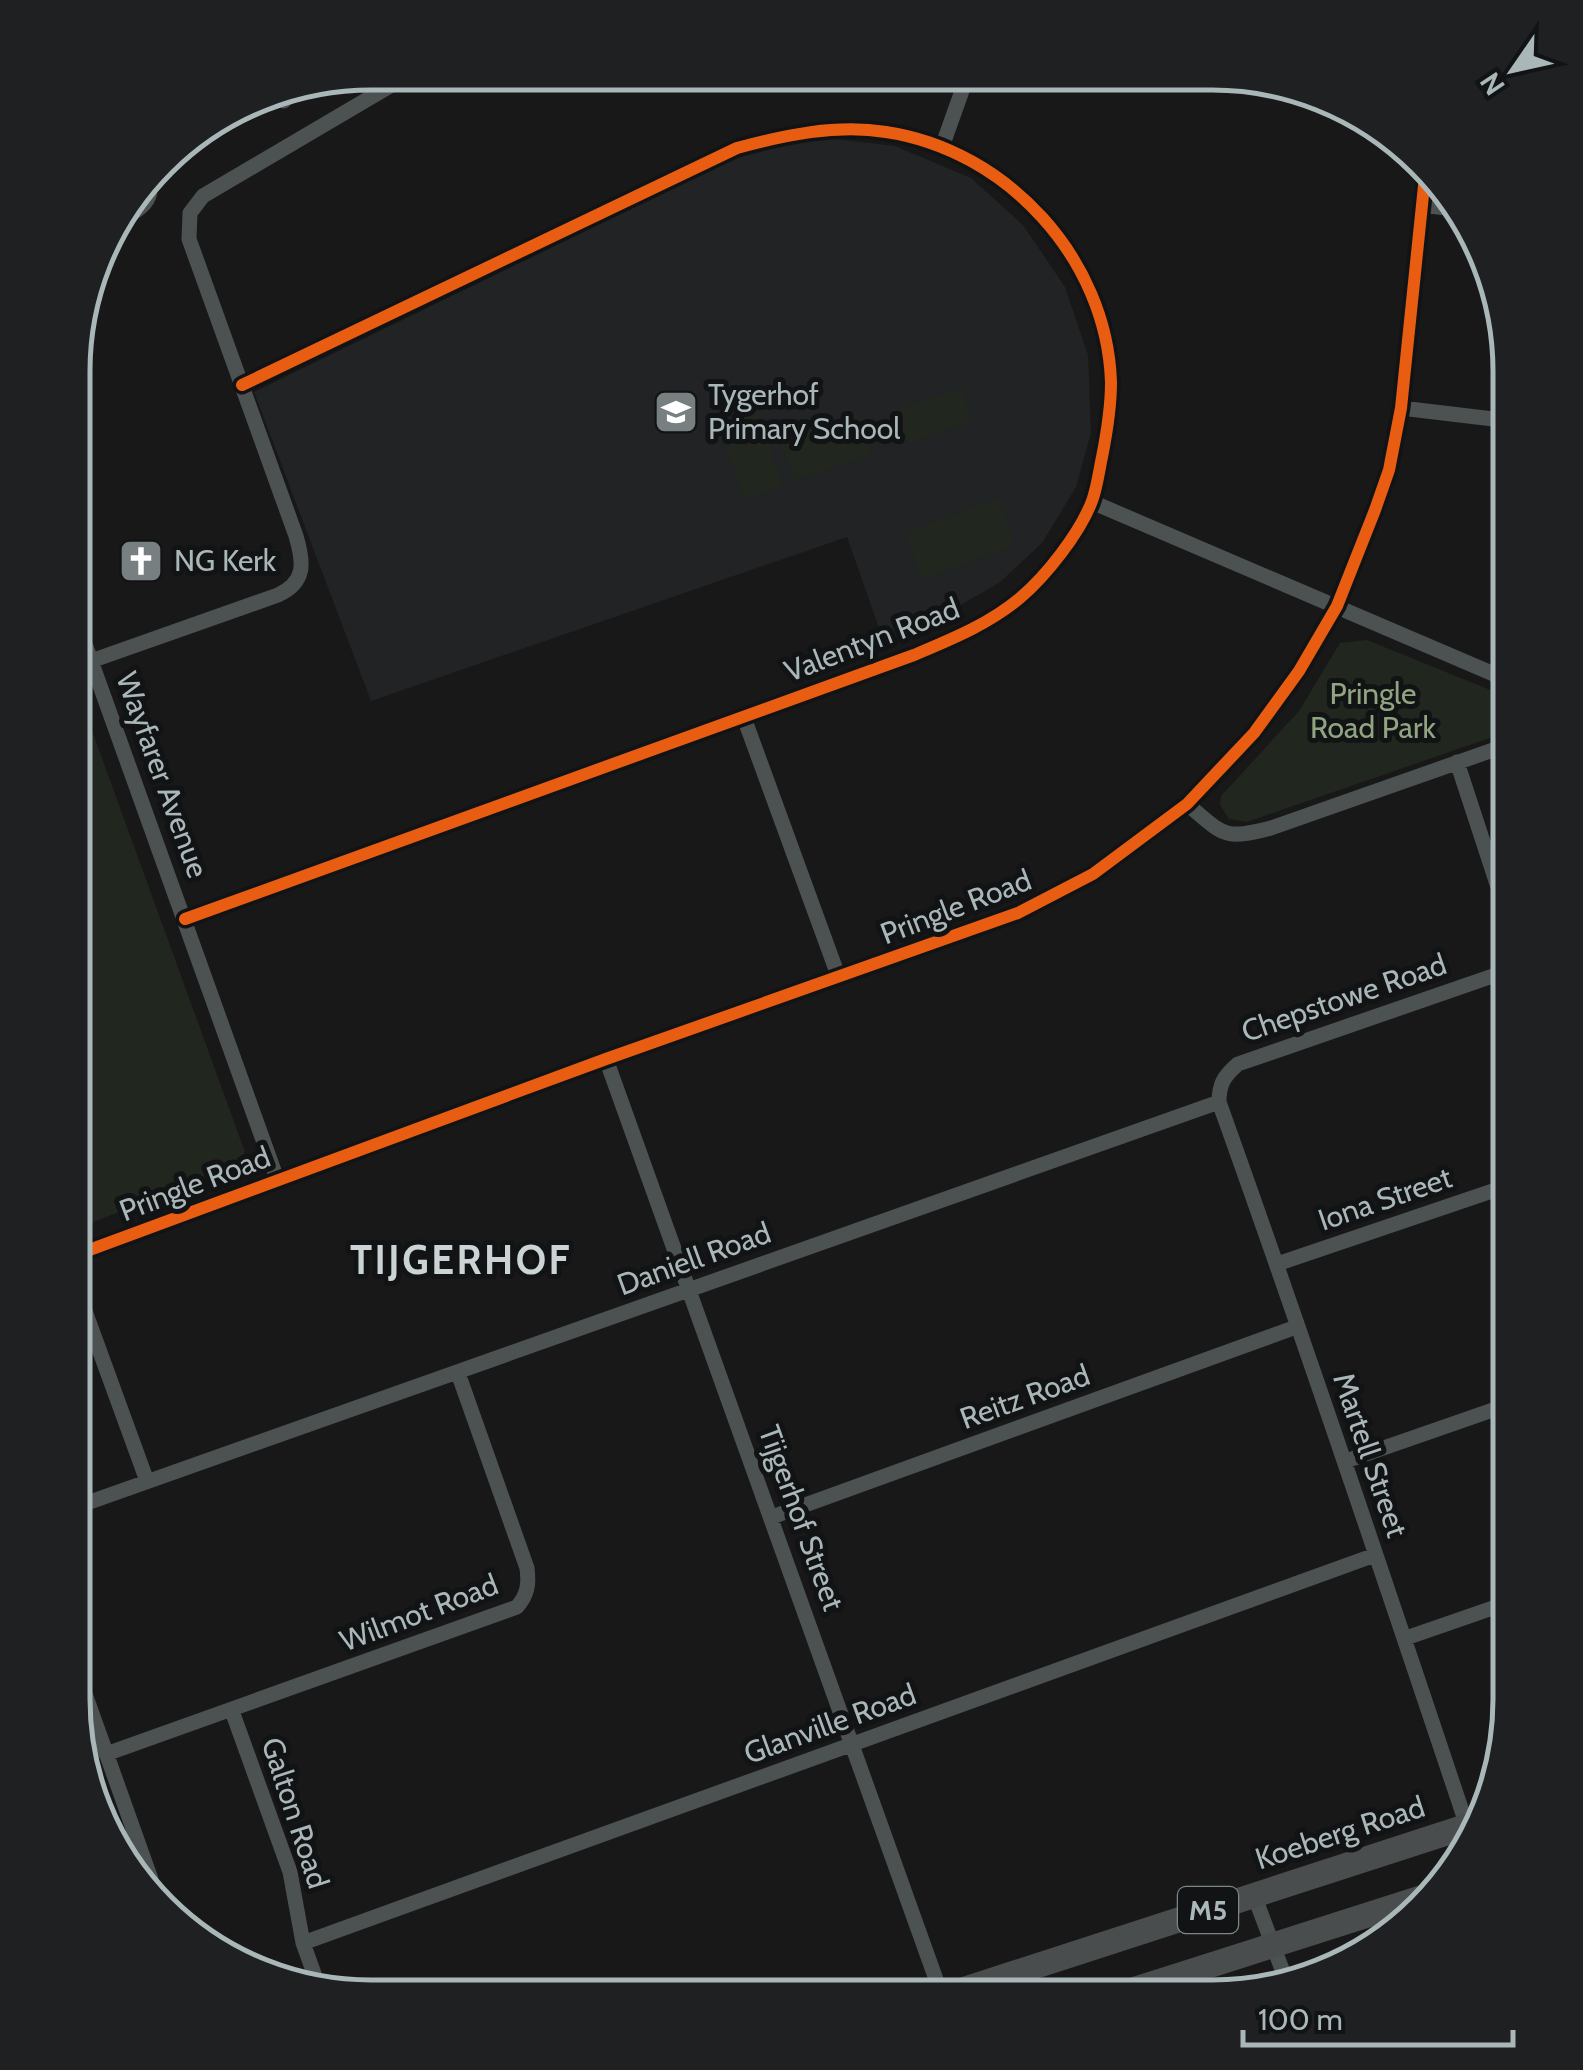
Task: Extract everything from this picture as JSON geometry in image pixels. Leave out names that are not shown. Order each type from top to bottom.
[{"type":"main road","name":"Koeberg Road","points":[[991,1980],[1462,1828]]},
{"type":"main road","name":"M5","points":[[1164,1980],[1404,1903]]},
{"type":"street","points":[[91,661],[278,596],[294,586],[302,575],[303,559],[296,536],[189,239],[190,212],[203,196],[382,90]]},
{"type":"street","points":[[942,147],[962,90]]},
{"type":"street","name":"Valentyn Road","points":[[184,919],[914,655],[975,629],[1020,598],[1057,559],[1092,502],[1110,412],[1110,378],[1099,314],[1073,258],[1035,208],[1007,183],[942,147],[886,132],[837,130],[790,134],[737,148],[242,386]]},
{"type":"street","name":"Pringle Road","points":[[90,1250],[986,925],[1054,897],[1129,850],[1186,804],[1236,754],[1272,710],[1336,606],[1389,470],[1402,408],[1424,187]]},
{"type":"street","points":[[1422,206],[1440,208]]},
{"type":"street","points":[[1402,408],[1493,419]]},
{"type":"street","points":[[1092,502],[1493,673]]},
{"type":"street","name":"Wayfarer Avenue","points":[[91,661],[277,1180]]},
{"type":"street","points":[[743,715],[839,978]]},
{"type":"street","points":[[1186,804],[1218,830],[1238,836],[1493,750]]},
{"type":"street","points":[[1457,762],[1493,871]]},
{"type":"street","name":"Chepstowe Road","points":[[1219,1102],[1226,1074],[1238,1064],[1493,976]]},
{"type":"street","name":"Tijgerhof Street","points":[[606,1060],[936,1980]]},
{"type":"street","name":"Martell Street","points":[[1219,1102],[1468,1815]]},
{"type":"street","name":"Daniell Road","points":[[90,1502],[1219,1102]]},
{"type":"street","name":"Iona Street","points":[[1277,1264],[1492,1191]]},
{"type":"street","points":[[90,1325],[146,1481]]},
{"type":"street","name":"Reitz Road","points":[[772,1517],[1296,1328]]},
{"type":"street","name":"Wilmot Road","points":[[106,1754],[504,1614],[525,1598],[527,1568],[458,1374]]},
{"type":"street","points":[[1346,1461],[1492,1410]]},
{"type":"street","name":"Glanville Road","points":[[303,1943],[1375,1555]]},
{"type":"street","points":[[1406,1638],[1492,1608]]},
{"type":"street","name":"Galton Road","points":[[232,1710],[290,1872],[303,1943],[314,1974]]},
{"type":"street","points":[[91,1712],[148,1870]]},
{"type":"street","points":[[1254,1895],[1282,1971]]},
{"type":"shaded area","name":"Tygerhof Primary School","points":[[826,138],[895,146],[971,178],[1023,225],[1065,287],[1088,355],[1091,433],[1076,487],[1042,543],[999,583],[922,627],[884,642],[847,537],[371,701],[254,392],[748,152]]},
{"type":"green space","points":[[961,387],[973,420],[908,444],[896,411]]},
{"type":"green space","points":[[757,409],[783,486],[744,499],[718,422]]},
{"type":"green space","points":[[857,413],[872,453],[795,481],[780,441]]},
{"type":"green space","points":[[998,498],[1015,545],[922,580],[905,533]]},
{"type":"green space","name":"Pringle Road Park","points":[[1367,640],[1493,691],[1493,737],[1247,822],[1229,819],[1220,805],[1221,796],[1299,711],[1340,643]]},
{"type":"green space","points":[[90,725],[245,1152],[235,1167],[90,1223]]},
{"type":"cycle path","points":[[185,919],[914,655],[983,623],[1041,578],[1087,513],[1104,448],[1111,382],[1105,337],[1091,294],[1070,254],[1042,218],[1009,187],[972,161],[930,143],[886,132],[848,129],[792,135],[737,148],[242,385]]},
{"type":"cycle path","points":[[90,1250],[606,1059],[1018,913],[1093,874],[1187,804],[1254,733],[1299,671],[1337,606],[1375,510],[1389,470],[1401,408],[1424,187]]},
{"type":"place","name":"Tygerhof Primary School","points":[[676,412]]},
{"type":"place","name":"NG Kerk","points":[[141,561]]},
{"type":"district","name":"TIJGERHOF","points":[[461,1260]]}]
